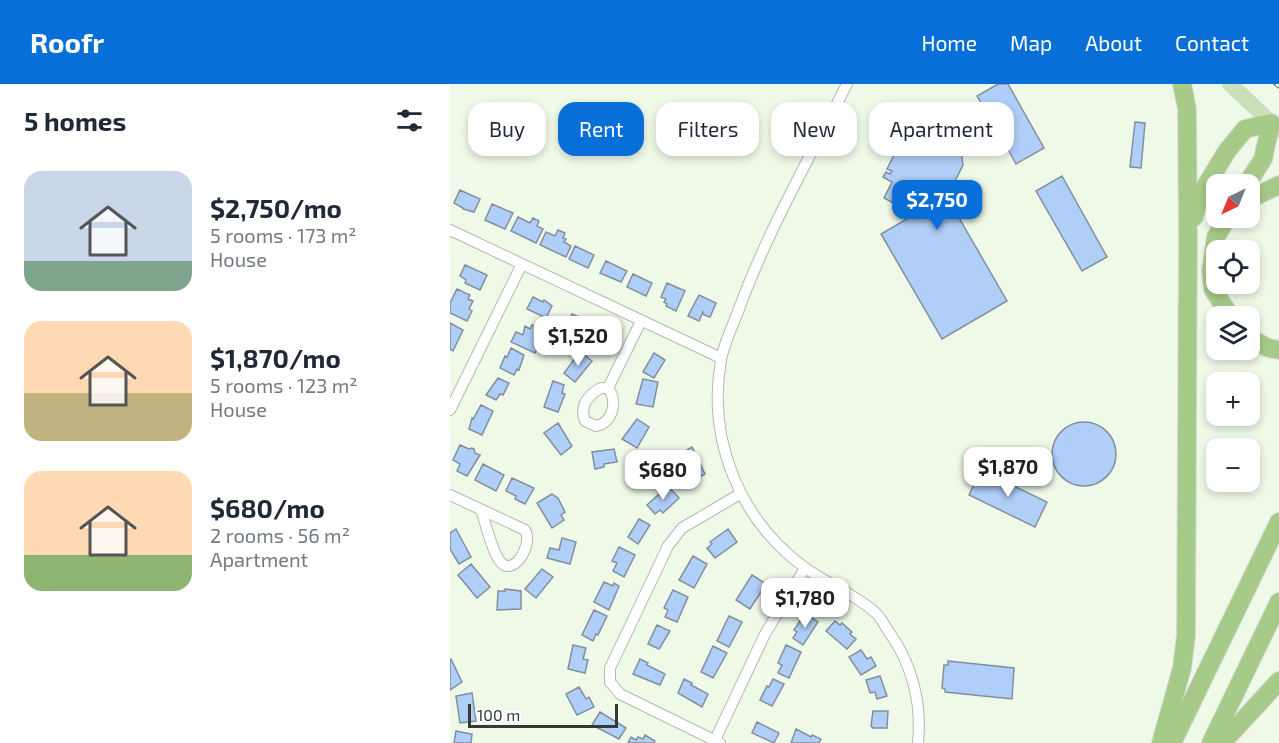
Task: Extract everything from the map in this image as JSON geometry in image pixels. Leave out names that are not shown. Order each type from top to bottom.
[{"type":"highway","points":[[1161,743],[1182,668],[1186,635],[1188,239],[1187,109],[1182,84]]},
{"type":"highway","points":[[1188,239],[1200,196],[1227,151],[1245,129],[1275,127],[1263,159],[1253,174]]},
{"type":"highway","points":[[1260,194],[1279,185]]},
{"type":"highway","points":[[1221,228],[1216,237],[1211,271],[1213,289],[1224,306]]},
{"type":"highway","points":[[1260,344],[1279,350]]},
{"type":"highway","points":[[1172,743],[1279,522]]},
{"type":"highway","points":[[1211,743],[1279,603]]},
{"type":"highway","points":[[1222,743],[1279,681]]},
{"type":"main road","points":[[1230,84],[1275,127]]},
{"type":"street","points":[[847,84],[751,276],[721,358],[718,408],[725,454],[740,494],[768,536],[805,568],[841,588],[877,614],[902,650],[915,686],[918,743]]},
{"type":"street","points":[[450,230],[721,358]]},
{"type":"street","points":[[450,410],[522,264]]},
{"type":"street","points":[[608,388],[641,321]]},
{"type":"street","points":[[740,494],[682,528],[668,546],[610,668],[610,682],[620,694],[718,742],[765,634],[805,568]]},
{"type":"street","points":[[450,495],[525,530],[529,537],[528,542],[517,563],[510,566],[498,559],[481,510]]},
{"type":"building","points":[[998,84],[1008,84],[1044,148],[1016,164],[1012,156],[1014,156],[1014,102],[981,102],[977,96]]},
{"type":"building","points":[[1135,122],[1145,123],[1141,168],[1130,167]]},
{"type":"building","points":[[894,156],[962,156],[963,165],[947,197],[1007,301],[942,339],[881,234],[912,216],[908,211],[884,198],[892,182],[883,177],[886,172],[890,174],[892,171],[887,169]]},
{"type":"building","points":[[1062,176],[1107,257],[1082,271],[1036,191]]},
{"type":"building","points":[[460,190],[480,199],[474,212],[454,203]]},
{"type":"building","points":[[492,204],[513,213],[505,229],[485,220]]},
{"type":"building","points":[[518,217],[530,223],[533,218],[539,221],[537,226],[543,229],[536,243],[511,231]]},
{"type":"building","points":[[558,230],[565,233],[564,242],[571,246],[566,257],[540,245],[546,232],[555,236]]},
{"type":"building","points":[[575,246],[594,255],[588,268],[569,259]]},
{"type":"building","points":[[606,261],[627,271],[621,282],[600,273]]},
{"type":"building","points":[[465,265],[487,275],[480,290],[465,283],[466,280],[460,276]]},
{"type":"building","points":[[633,274],[652,283],[646,296],[627,287]]},
{"type":"building","points":[[667,283],[685,291],[676,311],[666,306],[664,302],[666,299],[661,297]]},
{"type":"building","points":[[457,289],[470,295],[468,299],[473,301],[469,309],[472,311],[467,321],[450,313],[450,303]]},
{"type":"building","points":[[699,295],[716,303],[710,317],[704,315],[703,312],[699,321],[688,316]]},
{"type":"building","points":[[533,297],[543,302],[544,300],[552,306],[546,318],[527,309]]},
{"type":"building","points":[[572,314],[598,326],[593,337],[590,338],[594,340],[592,343],[573,333],[572,336],[564,332]]},
{"type":"building","points":[[450,323],[463,330],[453,351],[450,349]]},
{"type":"building","points":[[532,325],[546,332],[535,353],[511,342],[516,332],[523,335],[525,326],[530,329]]},
{"type":"building","points":[[511,348],[524,355],[519,370],[517,369],[514,375],[500,368]]},
{"type":"building","points":[[582,353],[592,361],[575,382],[564,373]]},
{"type":"building","points":[[654,353],[665,360],[654,378],[643,372]]},
{"type":"building","points":[[498,378],[509,383],[503,395],[500,394],[496,400],[486,395]]},
{"type":"building","points":[[643,379],[658,382],[653,407],[636,404]]},
{"type":"building","points":[[553,381],[564,385],[562,393],[565,394],[558,412],[544,407]]},
{"type":"building","points":[[481,405],[493,411],[482,435],[469,429],[472,418]]},
{"type":"building","points":[[637,419],[649,427],[637,448],[622,439]]},
{"type":"building","points":[[1078,422],[1090,422],[1107,431],[1114,442],[1116,454],[1114,466],[1107,477],[1090,486],[1078,486],[1066,481],[1057,472],[1052,460],[1052,448],[1057,436],[1066,427]]},
{"type":"building","points":[[558,423],[572,446],[561,455],[544,433]]},
{"type":"building","points":[[460,445],[474,449],[475,453],[480,455],[467,476],[457,471],[460,464],[453,460]]},
{"type":"building","points":[[692,447],[705,474],[680,489],[674,477],[687,470],[678,455]]},
{"type":"building","points":[[614,449],[617,462],[604,464],[604,467],[595,469],[592,452]]},
{"type":"building","points":[[483,464],[504,475],[496,491],[475,480]]},
{"type":"building","points":[[981,470],[1047,502],[1035,527],[969,495]]},
{"type":"building","points":[[512,478],[534,488],[525,504],[506,491]]},
{"type":"building","points":[[668,486],[679,498],[663,513],[660,510],[655,514],[647,505]]},
{"type":"building","points":[[552,494],[558,498],[565,512],[561,515],[564,520],[552,528],[537,503]]},
{"type":"building","points":[[639,519],[650,525],[638,544],[628,537]]},
{"type":"building","points":[[456,529],[471,557],[459,564],[450,549],[450,533]]},
{"type":"building","points":[[728,529],[737,542],[715,558],[707,548],[712,544],[710,542]]},
{"type":"building","points":[[562,538],[576,542],[570,564],[547,558],[550,548],[559,550]]},
{"type":"building","points":[[619,547],[635,555],[624,577],[613,571],[617,563],[612,561]]},
{"type":"building","points":[[693,556],[707,564],[694,588],[679,580]]},
{"type":"building","points":[[471,564],[490,587],[477,598],[458,575]]},
{"type":"building","points":[[542,569],[553,577],[536,598],[525,589]]},
{"type":"building","points":[[752,575],[766,584],[750,609],[736,600]]},
{"type":"building","points":[[604,582],[619,586],[609,610],[594,602]]},
{"type":"building","points":[[505,589],[521,591],[521,609],[497,610],[498,591],[505,591]]},
{"type":"building","points":[[673,590],[688,597],[677,622],[665,617],[668,610],[664,608]]},
{"type":"building","points":[[594,610],[607,616],[593,641],[582,635]]},
{"type":"building","points":[[805,613],[818,622],[803,645],[793,638],[797,632],[794,630]]},
{"type":"building","points":[[729,616],[742,622],[729,647],[717,641]]},
{"type":"building","points":[[835,621],[840,625],[842,623],[856,639],[847,649],[826,631]]},
{"type":"building","points":[[657,625],[670,631],[659,649],[648,644]]},
{"type":"building","points":[[573,645],[586,648],[583,659],[588,660],[585,673],[568,669]]},
{"type":"building","points":[[786,645],[801,652],[789,678],[778,673],[782,665],[778,663]]},
{"type":"building","points":[[713,646],[727,653],[713,678],[701,672]]},
{"type":"building","points":[[861,650],[867,659],[871,657],[876,666],[861,675],[849,657]]},
{"type":"building","points":[[640,659],[665,674],[660,685],[633,674]]},
{"type":"building","points":[[450,660],[462,682],[450,690]]},
{"type":"building","points":[[948,661],[1014,668],[1012,699],[945,692],[942,688],[944,665],[948,665]]},
{"type":"building","points":[[880,676],[887,696],[877,699],[875,692],[870,693],[866,680]]},
{"type":"building","points":[[684,679],[708,694],[702,707],[678,693]]},
{"type":"building","points":[[773,679],[784,684],[772,706],[760,700]]},
{"type":"building","points":[[579,687],[586,699],[589,697],[594,707],[577,715],[566,694]]},
{"type":"building","points":[[472,693],[476,721],[460,723],[456,696]]},
{"type":"building","points":[[873,711],[888,711],[887,728],[871,726]]},
{"type":"building","points":[[600,712],[626,728],[619,739],[592,725]]},
{"type":"building","points":[[757,722],[779,733],[774,743],[752,733]]},
{"type":"building","points":[[796,729],[811,737],[812,735],[821,739],[819,743],[791,743]]},
{"type":"building","points":[[456,731],[472,734],[471,743],[454,743]]},
{"type":"building","points":[[645,735],[655,741],[654,743],[628,743],[631,737],[636,740],[638,737],[643,739]]}]
